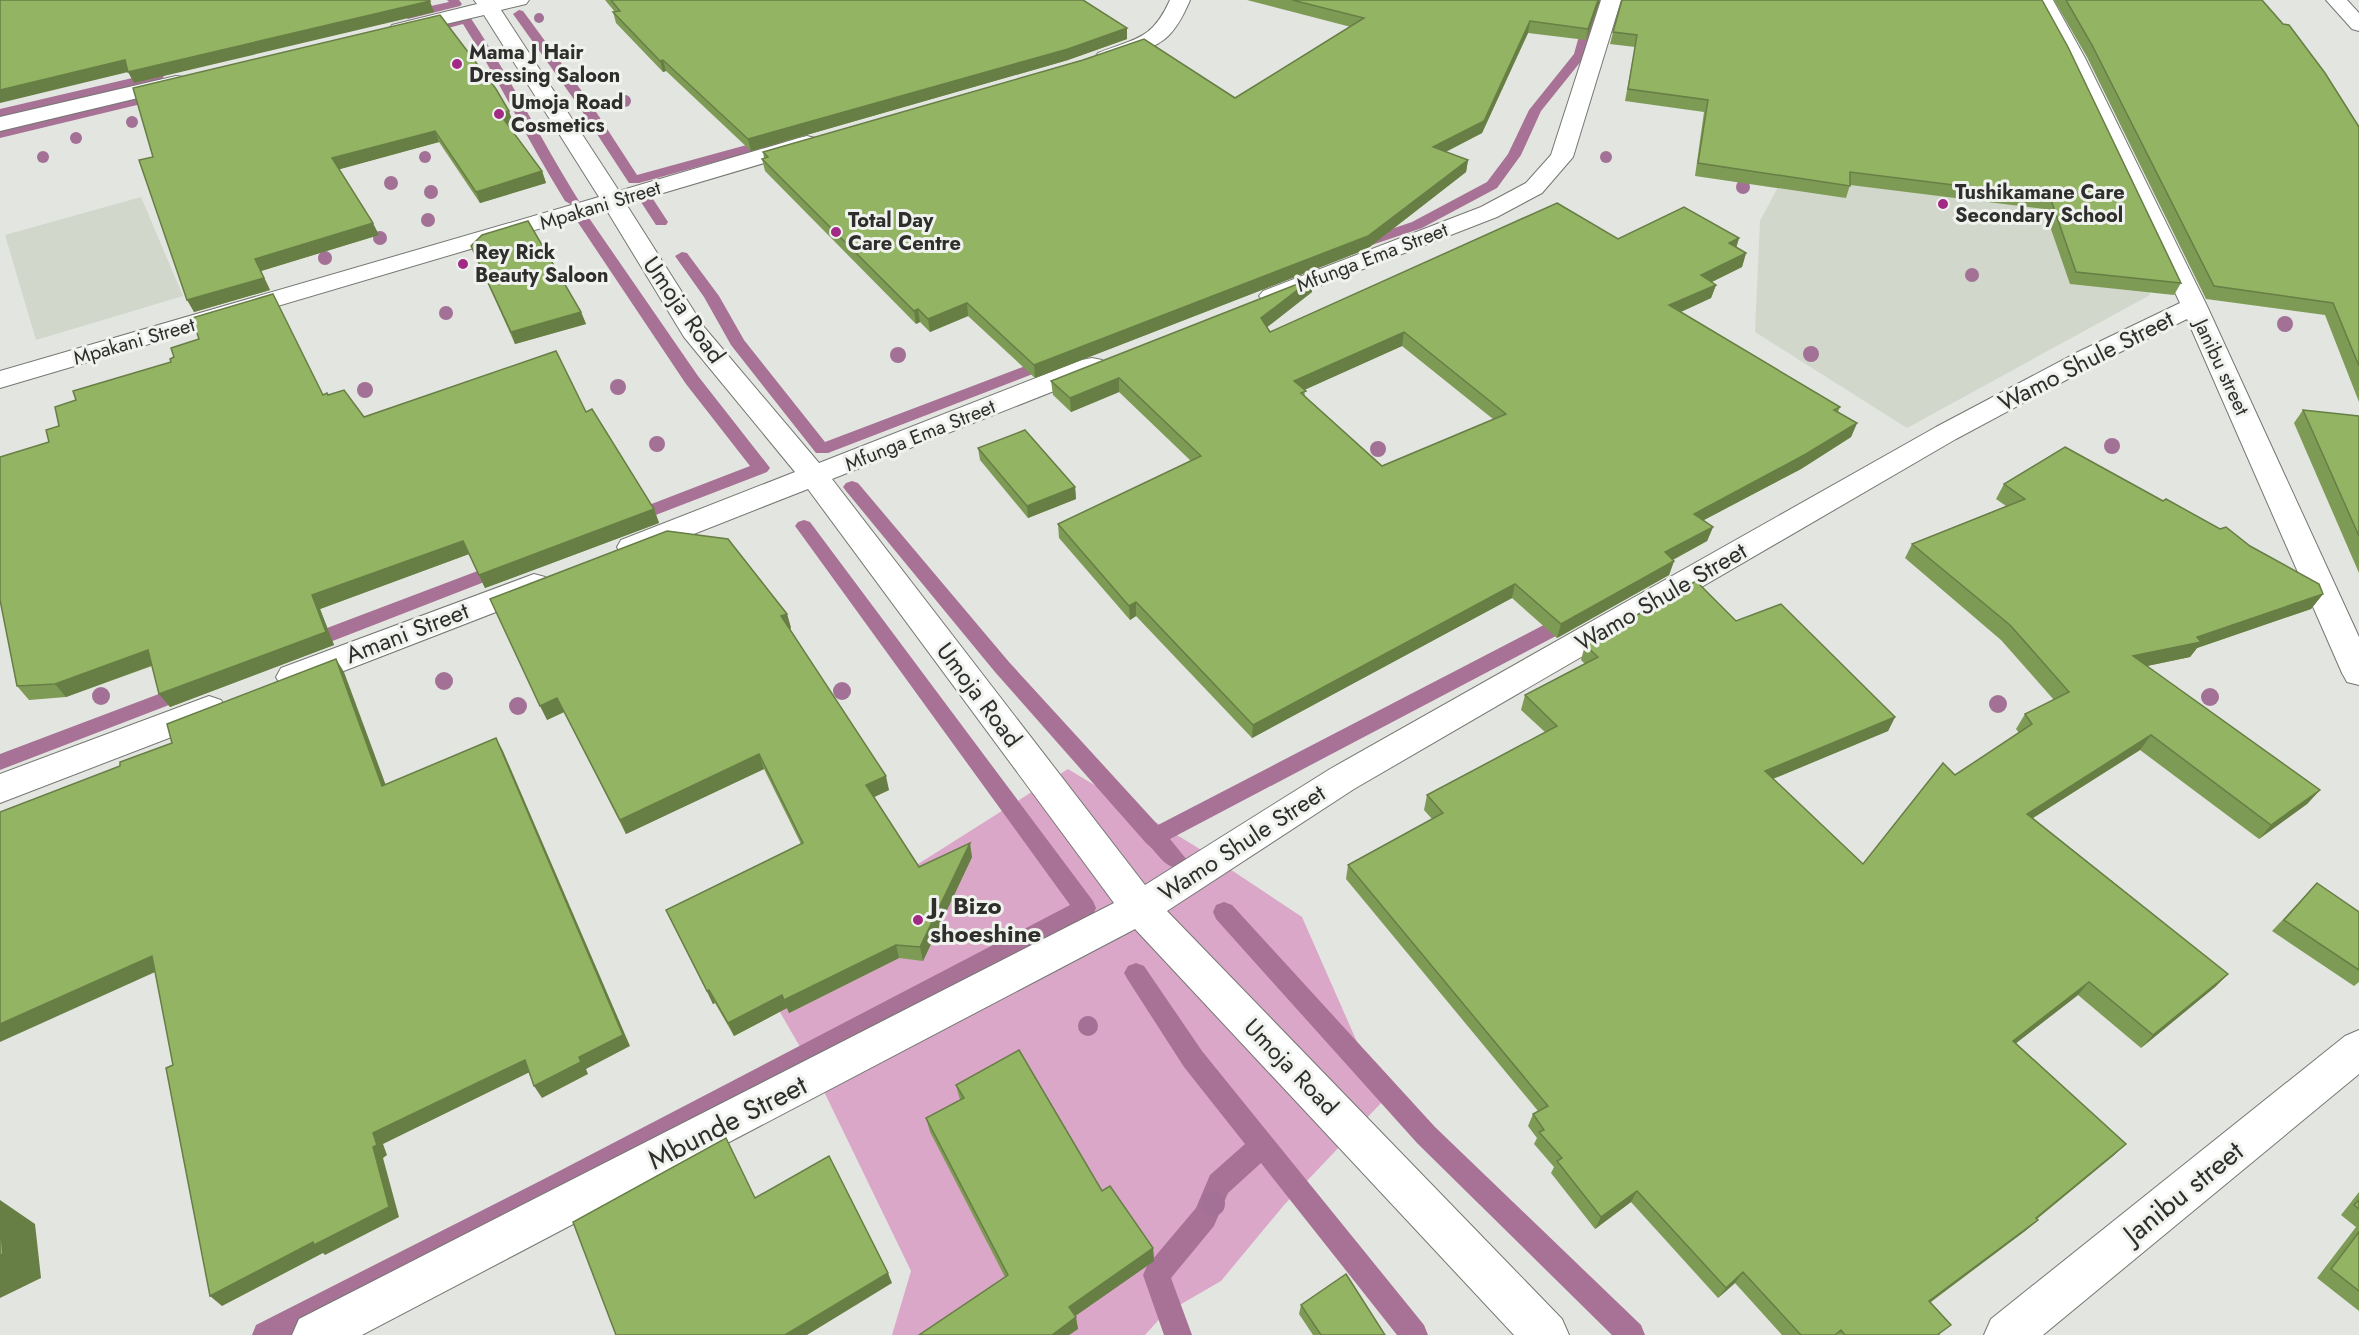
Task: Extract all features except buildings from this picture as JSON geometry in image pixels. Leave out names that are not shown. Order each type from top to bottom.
[{"type":"street","points":[[1087,63],[1155,38],[1170,23],[1180,0]]},
{"type":"street","name":"Mfunga Ema Street","points":[[1251,304],[1489,212],[1534,188],[1562,157],[1611,0]]},
{"type":"street","name":"Janibu street","points":[[2043,0],[2075,58],[2194,306],[2359,673]]},
{"type":"street","points":[[2336,0],[2359,25]]},
{"type":"street","points":[[384,32],[497,2]]},
{"type":"street","name":"Umoja Road","points":[[497,2],[562,118],[693,331],[814,477],[1140,908],[1546,1335]]},
{"type":"street","points":[[0,124],[198,76]]},
{"type":"street","name":"Mpakani Street","points":[[0,380],[822,139]]},
{"type":"street","name":"Wamo Shule Street","points":[[1140,908],[1342,779],[1936,439],[2087,358],[2194,306]]},
{"type":"street","name":"Mfunga Ema Street","points":[[814,477],[1110,359]]},
{"type":"street","points":[[603,558],[814,477]]},
{"type":"street","name":"Amani Street","points":[[268,686],[558,575]]},
{"type":"street","points":[[0,789],[234,699]]},
{"type":"street","name":"Mbunde Street","points":[[315,1335],[1140,908]]},
{"type":"street","name":"Janibu street","points":[[2007,1335],[2359,1049]]},
{"type":"shaded area","name":"Tushikamane Care Secondary School","points":[[2071,69],[2150,295],[1907,428],[1755,332],[1760,221],[1778,187]]},
{"type":"shaded area","points":[[141,197],[183,296],[36,340],[5,235]]},
{"type":"shaded area","points":[[1068,769],[1195,846],[1302,917],[1383,1101],[1284,1205],[1221,1281],[1164,1314],[1145,1335],[892,1335],[911,1271],[815,1073],[765,986],[877,890]]},
{"type":"waterway","points":[[408,15],[456,4],[453,0]]},
{"type":"waterway","points":[[1358,245],[1417,225],[1492,185],[1514,155],[1535,110],[1580,55],[1595,0]]},
{"type":"waterway","points":[[519,14],[584,104],[634,180],[772,142]]},
{"type":"waterway","points":[[422,31],[466,20],[500,72],[543,154],[572,201]]},
{"type":"waterway","points":[[0,113],[158,76]]},
{"type":"waterway","points":[[0,134],[161,95]]},
{"type":"waterway","points":[[648,202],[661,222]]},
{"type":"waterway","points":[[584,221],[692,380],[761,468],[629,519]]},
{"type":"waterway","points":[[682,256],[711,296],[737,342],[822,449],[1050,362]]},
{"type":"waterway","points":[[852,487],[1002,667],[1155,837]]},
{"type":"waterway","points":[[266,1335],[553,1188],[1085,908],[804,526]]},
{"type":"waterway","points":[[305,644],[504,567]]},
{"type":"waterway","points":[[1155,837],[1570,620]]},
{"type":"waterway","points":[[0,762],[188,690]]},
{"type":"waterway","points":[[1155,837],[1176,860]]},
{"type":"waterway","points":[[1224,912],[1426,1135],[1631,1335]]},
{"type":"waterway","points":[[1136,973],[1193,1059],[1262,1145]]},
{"type":"waterway","points":[[1178,1335],[1156,1275],[1205,1217],[1219,1184],[1262,1145]]},
{"type":"waterway","points":[[1262,1145],[1414,1335]]},
{"type":"place","name":"Mama J Hair Dressing Saloon","points":[[457,64]]},
{"type":"place","name":"Umoja Road Cosmetics","points":[[499,114]]},
{"type":"place","name":"Tushikamane Care Secondary School","points":[[1943,204]]},
{"type":"place","name":"Total Day Care Centre","points":[[836,232]]},
{"type":"place","name":"Rey Rick Beauty Saloon","points":[[463,264]]},
{"type":"place","name":"J, Bizo shoeshine","points":[[918,920]]}]
